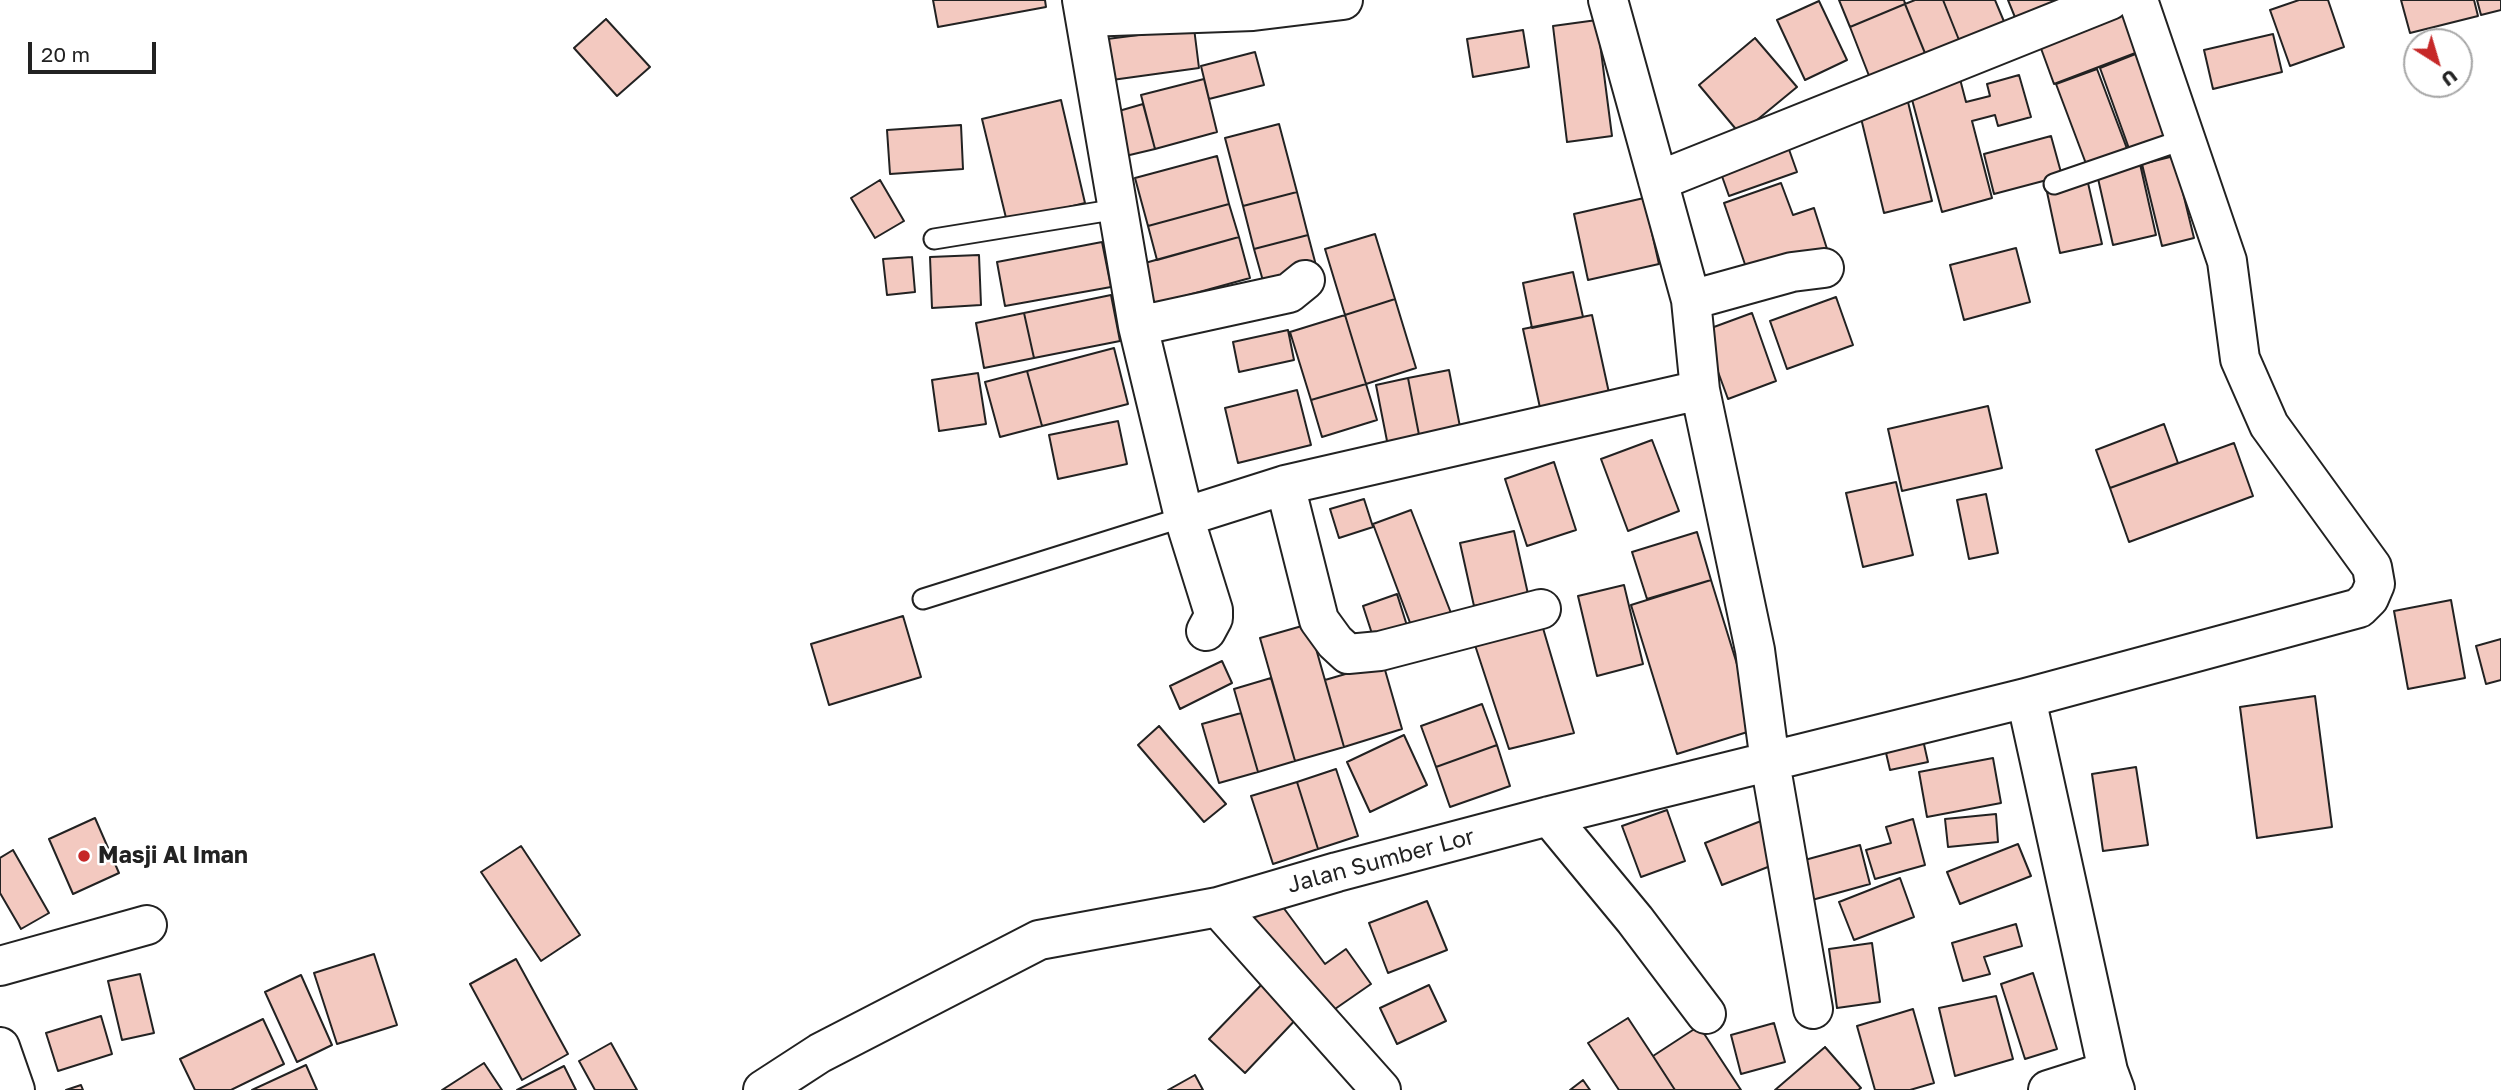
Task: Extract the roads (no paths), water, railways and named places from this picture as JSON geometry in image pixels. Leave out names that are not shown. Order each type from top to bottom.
[{"type":"street","points":[[1206,631],[1213,618],[1213,610],[1184,517],[1138,326],[1084,8],[1253,11],[1343,0]]},
{"type":"street","points":[[1608,0],[1691,300],[1700,390],[1755,650],[1770,762],[1812,1009]]},
{"type":"street","points":[[1658,181],[2110,0]]},
{"type":"street","name":"Jalan Sumber Lor","points":[[763,1090],[820,1053],[1039,940],[1218,907],[1337,872],[1549,816],[2026,698],[2359,608],[2370,598],[2375,584],[2372,567],[2269,425],[2240,359],[2227,261],[2138,0]]},
{"type":"street","points":[[1691,300],[1792,272],[1824,268]]},
{"type":"street","points":[[1138,326],[1289,293],[1305,280]]},
{"type":"street","points":[[1184,517],[1285,485],[1700,390]]},
{"type":"street","points":[[1285,485],[1319,620],[1335,642],[1348,654],[1380,651],[1541,609]]},
{"type":"street","points":[[2026,698],[2111,1081],[2048,1090]]},
{"type":"street","points":[[1549,816],[1706,1014]]},
{"type":"street","points":[[1218,907],[1381,1090]]},
{"type":"street","points":[[0,966],[147,925]]},
{"type":"street","points":[[0,1047],[15,1090]]},
{"type":"lane","points":[[2054,184],[2185,139]]},
{"type":"lane","points":[[934,239],[1118,209]]},
{"type":"lane","points":[[923,599],[1184,517]]},
{"type":"place","name":"Masji Al Iman","points":[[84,856]]}]
